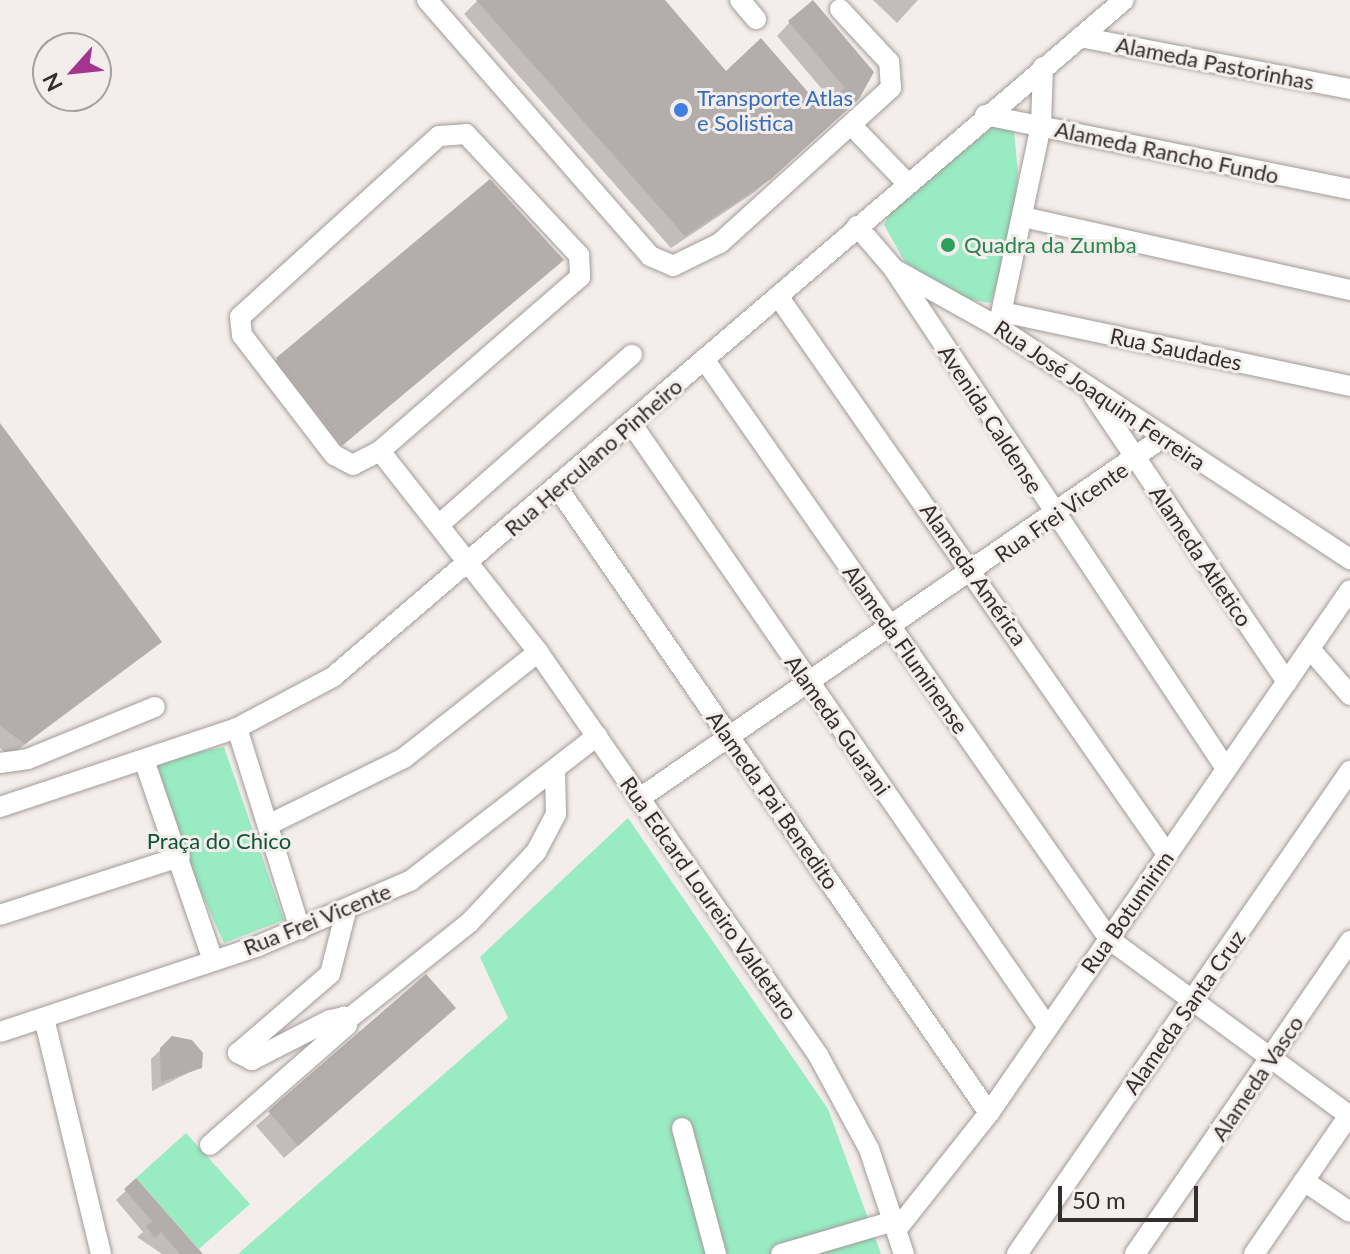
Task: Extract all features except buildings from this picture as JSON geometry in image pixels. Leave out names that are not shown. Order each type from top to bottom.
[{"type":"street","points":[[427,0],[661,263],[687,263],[720,243],[854,128],[895,80],[889,62],[840,9]]},
{"type":"street","points":[[740,0],[756,19]]},
{"type":"street","name":"Rua Herculano Pinheiro","points":[[0,807],[237,728],[333,677],[472,564],[906,182],[1124,0]]},
{"type":"street","name":"Alameda Pastorinhas","points":[[1080,37],[1350,89]]},
{"type":"street","points":[[1000,319],[1041,126],[1043,67]]},
{"type":"street","name":"Alameda Rancho Fundo","points":[[985,115],[1350,189]]},
{"type":"street","points":[[854,128],[906,182]]},
{"type":"street","points":[[466,134],[579,255],[580,277],[380,451],[353,465],[334,455],[242,335],[240,317],[439,136],[466,134]]},
{"type":"street","points":[[1023,217],[1350,290]]},
{"type":"street","name":"Rua José Joaquim Ferreira","points":[[857,226],[894,269],[1000,319],[1090,389],[1350,559]]},
{"type":"street","name":"Avenida Caldense","points":[[894,269],[1054,517],[1225,767]]},
{"type":"street","name":"Alameda América","points":[[778,296],[974,572],[1167,854]]},
{"type":"street","name":"Rua Saudades","points":[[1000,319],[1350,386]]},
{"type":"street","points":[[440,524],[632,355]]},
{"type":"street","name":"Alameda Fluminense","points":[[704,359],[1109,939],[1273,1055],[1350,1115]]},
{"type":"street","name":"Alameda Atletico","points":[[1090,389],[1287,682]]},
{"type":"street","name":"Alameda Guarani","points":[[631,423],[1047,1026]]},
{"type":"street","name":"Rua Frei Vicente","points":[[640,798],[1054,517],[1162,438]]},
{"type":"street","name":"Rua Edcard Loureiro Valdetaro","points":[[380,451],[472,564],[538,652],[818,1055],[869,1149],[904,1254]]},
{"type":"street","name":"Alameda Pai Benedito","points":[[557,487],[989,1113]]},
{"type":"street","name":"Rua Botumirim","points":[[896,1225],[989,1113],[1350,590]]},
{"type":"street","points":[[1310,649],[1350,695]]},
{"type":"street","points":[[268,825],[404,758],[538,652]]},
{"type":"street","points":[[0,763],[28,759],[155,707]]},
{"type":"street","points":[[237,728],[300,929]]},
{"type":"street","name":"Rua Frei Vicente","points":[[0,1032],[346,911],[452,854],[597,736]]},
{"type":"street","points":[[144,760],[213,960]]},
{"type":"street","points":[[210,1145],[342,1033],[347,1020],[469,923],[536,852],[556,814],[555,770]]},
{"type":"street","name":"Alameda Santa Cruz","points":[[1017,1254],[1350,771]]},
{"type":"street","points":[[0,915],[180,857]]},
{"type":"street","points":[[346,911],[330,974],[238,1053],[252,1060],[330,1020],[347,1020]]},
{"type":"street","name":"Alameda Vasco","points":[[1135,1254],[1350,941]]},
{"type":"street","points":[[44,1018],[101,1254]]},
{"type":"street","points":[[1254,1254],[1350,1115]]},
{"type":"street","points":[[682,1128],[716,1254]]},
{"type":"street","points":[[1304,1181],[1350,1212]]},
{"type":"street","points":[[781,1254],[896,1225]]},
{"type":"green space","points":[[996,124],[1014,131],[1018,174],[1011,236],[991,303],[964,299],[905,262],[884,225],[891,211]]},
{"type":"green space","name":"Praça do Chico","points":[[224,747],[284,920],[224,943],[185,856],[156,760]]},
{"type":"green space","points":[[628,818],[828,1109],[881,1254],[238,1254],[508,1018],[480,957]]},
{"type":"green space","points":[[186,1133],[250,1204],[199,1249],[136,1178]]},
{"type":"place","name":"Transporte Atlas e Solistica","points":[[681,110]]},
{"type":"place","name":"Quadra da Zumba","points":[[948,245]]}]
